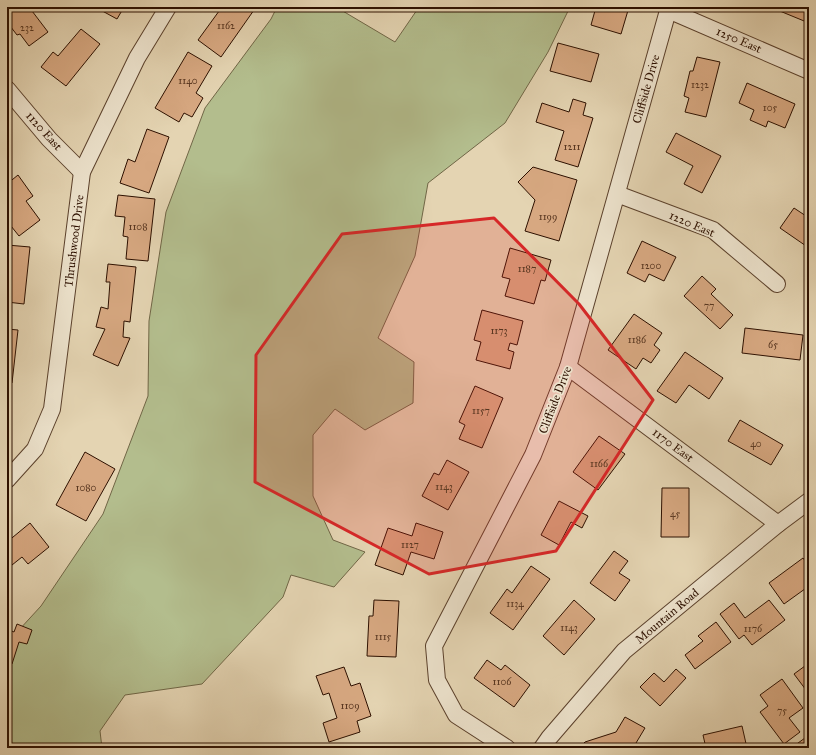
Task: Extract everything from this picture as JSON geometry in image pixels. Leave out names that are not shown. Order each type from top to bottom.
[{"type":"street","name":"Thrushwood Drive","points":[[7,480],[35,449],[52,409],[82,172],[137,58],[168,7]]},
{"type":"street","name":"1250 East","points":[[669,9],[809,70]]},
{"type":"street","name":"Cliffside Drive","points":[[507,748],[456,715],[437,680],[434,646],[533,455],[568,367],[669,9]]},
{"type":"street","name":"1120 East","points":[[7,89],[49,139],[82,172]]},
{"type":"street","name":"1220 East","points":[[617,194],[713,230],[777,284]]},
{"type":"street","name":"1170 East","points":[[568,367],[778,524]]},
{"type":"street","name":"Mountain Road","points":[[542,748],[624,651],[778,524],[809,501]]},
{"type":"highlighted area","points":[[494,218],[579,304],[653,400],[556,551],[429,574],[255,482],[256,355],[342,234]]},
{"type":"green space","points":[[277,7],[336,7],[395,42],[419,7],[570,7],[548,52],[505,123],[428,183],[415,256],[378,338],[414,362],[413,403],[365,430],[335,409],[313,435],[313,496],[333,540],[365,552],[334,587],[291,575],[283,597],[202,684],[125,695],[100,731],[102,748],[7,748],[7,643],[41,606],[103,514],[148,396],[149,321],[166,212],[205,108],[271,19]]},
{"type":"building","points":[[7,7],[29,7],[48,32],[29,46],[20,34],[17,35],[7,22],[7,19],[9,18],[7,16]]},
{"type":"building","points":[[95,7],[124,7],[117,19]]},
{"type":"building","points":[[222,7],[250,7],[254,10],[221,57],[198,40]]},
{"type":"building","points":[[596,7],[629,7],[621,34],[591,25]]},
{"type":"building","points":[[770,7],[809,7],[809,23]]},
{"type":"building","points":[[81,29],[100,44],[66,86],[41,67],[53,52],[58,56]]},
{"type":"building","points":[[558,43],[599,54],[591,82],[550,71]]},
{"type":"building","points":[[188,52],[212,66],[196,93],[203,98],[192,117],[184,113],[179,122],[155,108]]},
{"type":"building","points":[[697,57],[720,62],[706,117],[685,112],[689,98],[684,96],[690,71],[693,71]]},
{"type":"building","points":[[747,83],[795,104],[785,128],[768,121],[766,127],[750,120],[754,110],[739,103]]},
{"type":"building","points":[[573,99],[586,103],[583,115],[593,118],[578,167],[555,160],[564,131],[536,122],[542,103],[569,112]]},
{"type":"building","points":[[147,129],[169,137],[149,193],[120,183],[128,159],[135,162]]},
{"type":"building","points":[[676,133],[721,156],[702,193],[684,184],[693,166],[666,152]]},
{"type":"building","points":[[533,167],[577,180],[559,241],[525,231],[535,200],[518,182]]},
{"type":"building","points":[[18,175],[33,196],[26,201],[40,220],[19,236],[7,221],[7,184]]},
{"type":"building","points":[[118,195],[155,199],[148,261],[126,259],[128,237],[123,236],[125,217],[115,216]]},
{"type":"building","points":[[794,208],[809,218],[809,248],[780,228]]},
{"type":"building","points":[[642,241],[676,257],[664,281],[649,274],[645,282],[627,273]]},
{"type":"building","points":[[7,245],[30,247],[24,304],[7,302]]},
{"type":"building","points":[[510,248],[551,260],[545,281],[541,280],[534,304],[505,296],[510,279],[502,277]]},
{"type":"building","points":[[108,264],[136,267],[130,322],[124,321],[123,337],[130,338],[118,366],[93,355],[105,329],[96,327],[101,307],[108,309],[110,282],[106,282]]},
{"type":"building","points":[[702,276],[716,289],[711,294],[733,315],[720,329],[684,296]]},
{"type":"building","points":[[482,310],[523,321],[517,345],[510,343],[508,350],[514,352],[510,369],[476,360],[481,342],[474,340]]},
{"type":"building","points":[[634,314],[662,333],[654,345],[660,350],[651,363],[643,358],[636,369],[608,350]]},
{"type":"building","points":[[745,328],[803,335],[800,360],[742,353]]},
{"type":"building","points":[[7,329],[18,330],[12,383],[7,383]]},
{"type":"building","points":[[685,352],[723,378],[709,399],[689,385],[676,403],[657,391]]},
{"type":"building","points":[[475,386],[503,398],[482,448],[459,439],[465,425],[459,422]]},
{"type":"building","points":[[740,420],[783,445],[771,465],[728,441]]},
{"type":"building","points":[[599,436],[625,454],[598,490],[573,472]]},
{"type":"building","points":[[85,452],[115,469],[86,521],[56,505]]},
{"type":"building","points":[[447,460],[469,472],[448,510],[422,496],[434,473],[439,475]]},
{"type":"building","points":[[662,488],[689,488],[689,537],[661,537]]},
{"type":"building","points":[[559,501],[588,516],[582,528],[571,522],[559,545],[541,535]]},
{"type":"building","points":[[30,523],[49,547],[28,564],[22,557],[7,569],[7,542]]},
{"type":"building","points":[[416,523],[443,532],[434,559],[411,552],[403,575],[375,565],[388,528],[412,536]]},
{"type":"building","points":[[614,551],[628,561],[619,573],[630,580],[615,601],[590,583]]},
{"type":"building","points":[[803,558],[809,566],[809,586],[784,604],[769,583]]},
{"type":"building","points":[[531,566],[550,579],[513,630],[490,613],[507,589],[512,593]]},
{"type":"building","points":[[374,600],[399,601],[396,657],[367,656],[369,616],[373,616]]},
{"type":"building","points":[[574,600],[595,619],[564,655],[543,636]]},
{"type":"building","points":[[769,600],[785,620],[752,645],[744,635],[739,639],[720,614],[734,603],[745,618]]},
{"type":"building","points":[[716,622],[731,642],[695,669],[685,655],[703,641],[698,636]]},
{"type":"building","points":[[17,624],[32,630],[27,644],[19,642],[12,664],[7,662],[7,629],[14,632]]},
{"type":"building","points":[[487,660],[501,670],[505,665],[530,685],[514,707],[474,678]]},
{"type":"building","points":[[809,663],[809,689],[806,690],[794,674]]},
{"type":"building","points":[[344,667],[351,686],[360,683],[371,716],[357,721],[360,732],[329,742],[323,723],[337,718],[329,693],[323,695],[316,676]]},
{"type":"building","points":[[676,669],[686,678],[660,706],[640,687],[654,673],[664,682]]},
{"type":"building","points":[[782,679],[803,708],[789,718],[800,732],[784,744],[760,712],[768,706],[760,695]]},
{"type":"building","points":[[625,717],[645,728],[633,748],[579,748],[585,742],[616,732]]},
{"type":"building","points":[[742,726],[747,748],[706,748],[703,735]]},
{"type":"building","points":[[809,735],[809,748],[795,748],[794,746]]}]
